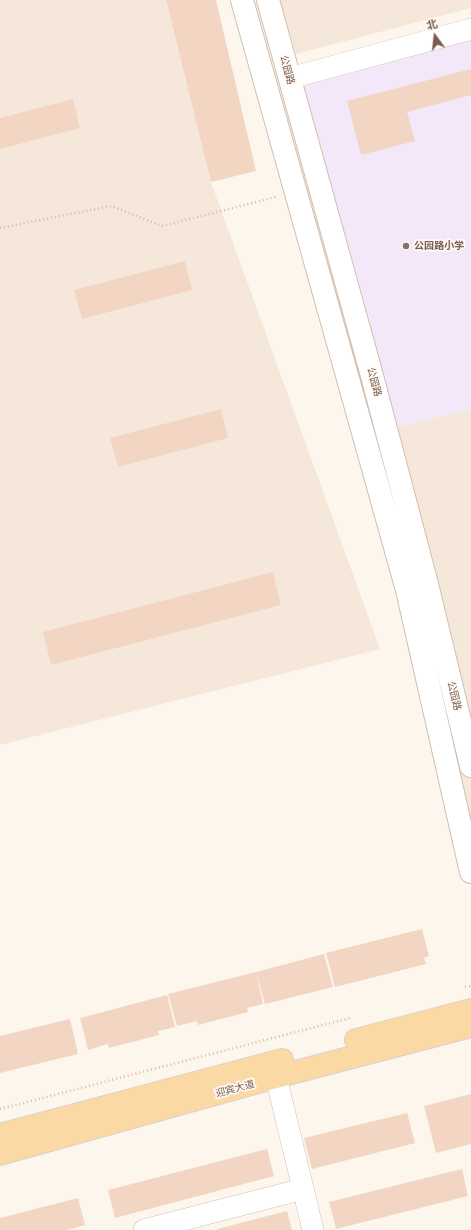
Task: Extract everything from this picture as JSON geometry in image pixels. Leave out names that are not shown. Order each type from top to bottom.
[{"type":"main road","name":"迎宾大道","points":[[0,1135],[471,1010]]},
{"type":"main road","name":"迎宾大道","points":[[0,1154],[471,1026]]},
{"type":"street","points":[[242,0],[407,590],[471,872]]},
{"type":"street","name":"公园路","points":[[268,0],[373,380],[471,766]]},
{"type":"street","points":[[290,78],[471,29]]},
{"type":"street","points":[[276,1078],[313,1230]]},
{"type":"street","points":[[144,1230],[303,1189]]},
{"type":"path","points":[[0,228],[111,206],[162,226],[296,191]]},
{"type":"path","points":[[463,988],[471,986]]},
{"type":"path","points":[[0,1109],[355,1016]]},
{"type":"shaded area","points":[[0,0],[166,0],[211,182],[380,649],[0,745]]},
{"type":"shaded area","points":[[280,0],[471,0],[471,8],[296,54]]},
{"type":"shaded area","name":"公园路小学","points":[[471,37],[471,409],[384,430],[303,84]]},
{"type":"shaded area","points":[[471,409],[471,831],[384,430]]},
{"type":"building","points":[[166,0],[216,0],[256,171],[211,182]]},
{"type":"building","points":[[471,69],[471,95],[407,112],[415,141],[361,155],[347,101]]},
{"type":"building","points":[[73,99],[80,128],[0,149],[0,118]]},
{"type":"building","points":[[185,261],[192,290],[82,319],[74,290]]},
{"type":"building","points":[[221,409],[228,438],[118,467],[110,438]]},
{"type":"building","points":[[273,572],[281,605],[51,665],[43,632]]},
{"type":"building","points":[[422,929],[429,956],[424,958],[426,964],[335,987],[326,953]]},
{"type":"building","points":[[324,954],[333,987],[265,1004],[256,972]]},
{"type":"building","points":[[256,972],[263,1004],[247,1008],[248,1012],[198,1025],[197,1021],[177,1026],[168,994]]},
{"type":"building","points":[[167,995],[175,1027],[158,1031],[159,1035],[109,1048],[108,1044],[88,1050],[80,1018]]},
{"type":"building","points":[[70,1019],[78,1054],[0,1073],[0,1036]]},
{"type":"building","points":[[471,1094],[471,1144],[436,1153],[424,1106]]},
{"type":"building","points":[[407,1113],[415,1143],[312,1169],[304,1138]]},
{"type":"building","points":[[267,1149],[274,1176],[115,1218],[108,1190]]},
{"type":"building","points":[[462,1169],[468,1196],[336,1229],[329,1202]]},
{"type":"building","points":[[78,1198],[85,1225],[67,1230],[0,1230],[0,1218]]},
{"type":"building","points":[[287,1211],[292,1230],[217,1230],[217,1229]]},
{"type":"place","name":"公园路小学","points":[[406,246]]}]
